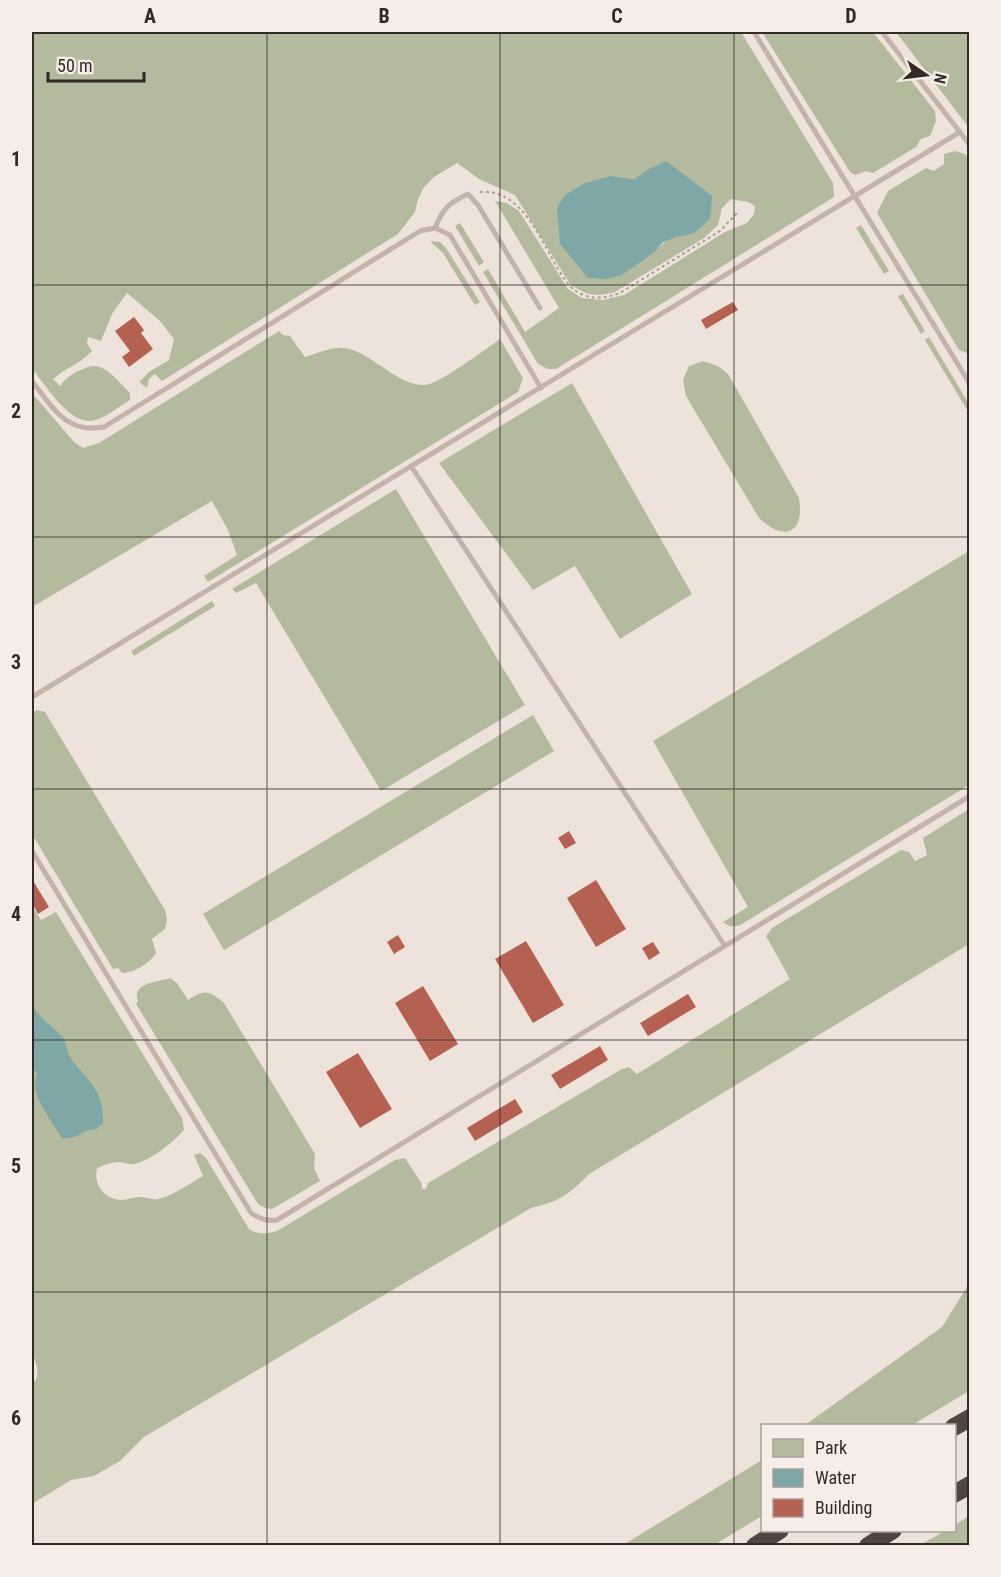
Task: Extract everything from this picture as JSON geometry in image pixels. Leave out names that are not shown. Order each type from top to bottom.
[{"type":"highway","points":[[956,1426],[969,1418]]},
{"type":"highway","points":[[956,1493],[969,1485]]},
{"type":"highway","points":[[755,1545],[777,1532]]},
{"type":"highway","points":[[868,1545],[890,1532]]},
{"type":"lane","points":[[754,32],[969,384]]},
{"type":"lane","points":[[882,32],[969,145]]},
{"type":"lane","points":[[32,697],[960,132]]},
{"type":"lane","points":[[435,228],[441,214],[451,202],[468,194],[478,205],[540,308]]},
{"type":"lane","points":[[32,381],[59,416],[74,426],[90,429],[104,427],[420,231],[435,228],[450,235],[541,388]]},
{"type":"lane","points":[[411,466],[725,946]]},
{"type":"lane","points":[[32,851],[251,1213],[268,1221],[277,1220],[969,796]]},
{"type":"path","points":[[468,194],[489,192],[507,199],[522,209],[569,286],[583,295],[602,298],[620,293],[720,231],[738,212]]},
{"type":"green space","points":[[32,32],[741,32],[833,183],[834,197],[556,369],[548,369],[538,364],[483,272],[488,269],[525,332],[559,308],[495,201],[507,203],[519,211],[568,289],[582,298],[603,300],[624,295],[725,232],[747,223],[754,214],[755,206],[748,202],[731,199],[722,208],[718,225],[704,238],[615,292],[602,295],[592,294],[570,284],[515,195],[479,179],[457,163],[434,177],[424,187],[415,212],[398,234],[162,381],[155,374],[149,379],[147,388],[139,382],[149,372],[169,360],[174,339],[160,321],[127,293],[112,314],[101,341],[88,337],[87,343],[92,351],[53,379],[60,386],[73,374],[90,366],[97,366],[109,372],[130,393],[130,400],[105,416],[89,421],[81,420],[73,415],[57,400],[32,368]],"holes":[[[611,176],[635,179],[693,234],[668,240],[656,251]]]},
{"type":"green space","points":[[762,32],[873,32],[935,111],[936,121],[930,136],[921,139],[916,147],[873,173],[866,171],[855,175],[850,172]]},
{"type":"green space","points":[[896,32],[969,32],[969,128]]},
{"type":"green space","points":[[955,151],[965,154],[969,160],[969,354],[959,350],[877,213],[888,191],[926,168],[934,171],[944,164],[944,154]]},
{"type":"green space","points":[[460,223],[484,262],[479,266],[455,226]]},
{"type":"green space","points":[[861,225],[889,271],[884,274],[856,228]]},
{"type":"green space","points":[[430,241],[440,242],[446,248],[480,302],[475,305],[443,253]]},
{"type":"green space","points":[[903,294],[925,331],[921,334],[898,296]]},
{"type":"green space","points":[[279,331],[283,335],[290,336],[305,357],[325,350],[348,349],[370,359],[403,380],[425,385],[451,373],[500,339],[523,378],[518,392],[208,582],[204,576],[237,555],[228,530],[212,501],[32,607],[32,393],[74,442],[83,448],[99,443]]},
{"type":"green space","points":[[929,337],[969,404],[969,413],[925,340]]},
{"type":"green space","points":[[703,361],[718,366],[728,374],[799,498],[799,520],[791,530],[784,532],[777,530],[759,518],[686,396],[683,380],[689,366]]},
{"type":"green space","points":[[572,383],[692,594],[620,639],[575,566],[533,590],[439,463]]},
{"type":"green space","points":[[396,489],[525,705],[381,791],[256,583],[236,593],[232,589]]},
{"type":"green space","points":[[969,551],[969,785],[742,924],[730,926],[725,924],[723,922],[748,907],[653,741]]},
{"type":"green space","points":[[212,601],[215,606],[134,656],[131,651]]},
{"type":"green space","points":[[37,710],[45,712],[165,910],[167,919],[165,929],[152,939],[156,953],[146,964],[132,971],[122,973],[118,968],[113,969],[32,834],[32,713]]},
{"type":"green space","points":[[533,715],[554,751],[224,950],[203,914]]},
{"type":"green space","points":[[969,809],[969,944],[589,1174],[563,1196],[531,1208],[144,1437],[120,1461],[94,1476],[71,1480],[32,1504],[32,1383],[36,1380],[37,1370],[32,1355],[32,906],[41,920],[56,912],[182,1118],[184,1130],[154,1155],[134,1164],[117,1162],[97,1168],[97,1180],[101,1190],[110,1197],[121,1200],[137,1197],[156,1199],[164,1197],[203,1176],[194,1155],[200,1153],[206,1158],[249,1229],[266,1233],[277,1231],[395,1160],[405,1158],[422,1184],[422,1189],[426,1189],[428,1183],[622,1069],[629,1067],[637,1074],[790,979],[766,936],[772,928],[901,850],[909,852],[915,861],[927,855],[923,838]]},
{"type":"green space","points":[[170,978],[177,983],[188,1000],[207,992],[224,1003],[315,1154],[314,1168],[320,1181],[272,1209],[258,1204],[136,1004],[138,990],[147,984]]},
{"type":"green space","points":[[969,1235],[969,1391],[914,1424],[806,1424],[942,1327],[967,1287]]},
{"type":"green space","points":[[761,1461],[761,1517],[714,1545],[623,1545]]},
{"type":"green space","points":[[969,1516],[969,1545],[920,1545],[943,1532],[956,1532],[956,1524]]},
{"type":"water","points":[[666,161],[712,196],[710,219],[693,234],[676,237],[662,243],[656,251],[622,275],[607,279],[588,278],[560,244],[557,208],[565,195],[585,183],[611,176],[635,179]]},
{"type":"water","points":[[32,1004],[42,1018],[63,1038],[71,1059],[98,1095],[103,1112],[103,1123],[96,1129],[73,1137],[62,1138],[42,1107],[36,1090],[37,1074],[32,1066]]},
{"type":"building","points":[[733,302],[738,310],[706,329],[701,320]]},
{"type":"building","points":[[134,317],[144,330],[141,333],[153,349],[129,367],[122,357],[130,351],[115,331]]},
{"type":"building","points":[[569,831],[576,843],[565,849],[558,838]]},
{"type":"building","points":[[32,879],[49,907],[38,914],[32,903]]},
{"type":"building","points":[[596,880],[626,929],[596,947],[567,898]]},
{"type":"building","points":[[398,935],[405,947],[394,954],[387,942]]},
{"type":"building","points":[[526,941],[564,1005],[533,1023],[495,959]]},
{"type":"building","points":[[653,942],[660,953],[649,960],[642,948]]},
{"type":"building","points":[[423,986],[458,1044],[430,1061],[395,1003]]},
{"type":"building","points":[[688,994],[696,1007],[648,1036],[640,1023]]},
{"type":"building","points":[[600,1046],[608,1060],[560,1089],[551,1075]]},
{"type":"building","points":[[358,1053],[392,1109],[360,1128],[326,1072]]},
{"type":"building","points":[[515,1099],[523,1112],[475,1141],[467,1128]]}]
